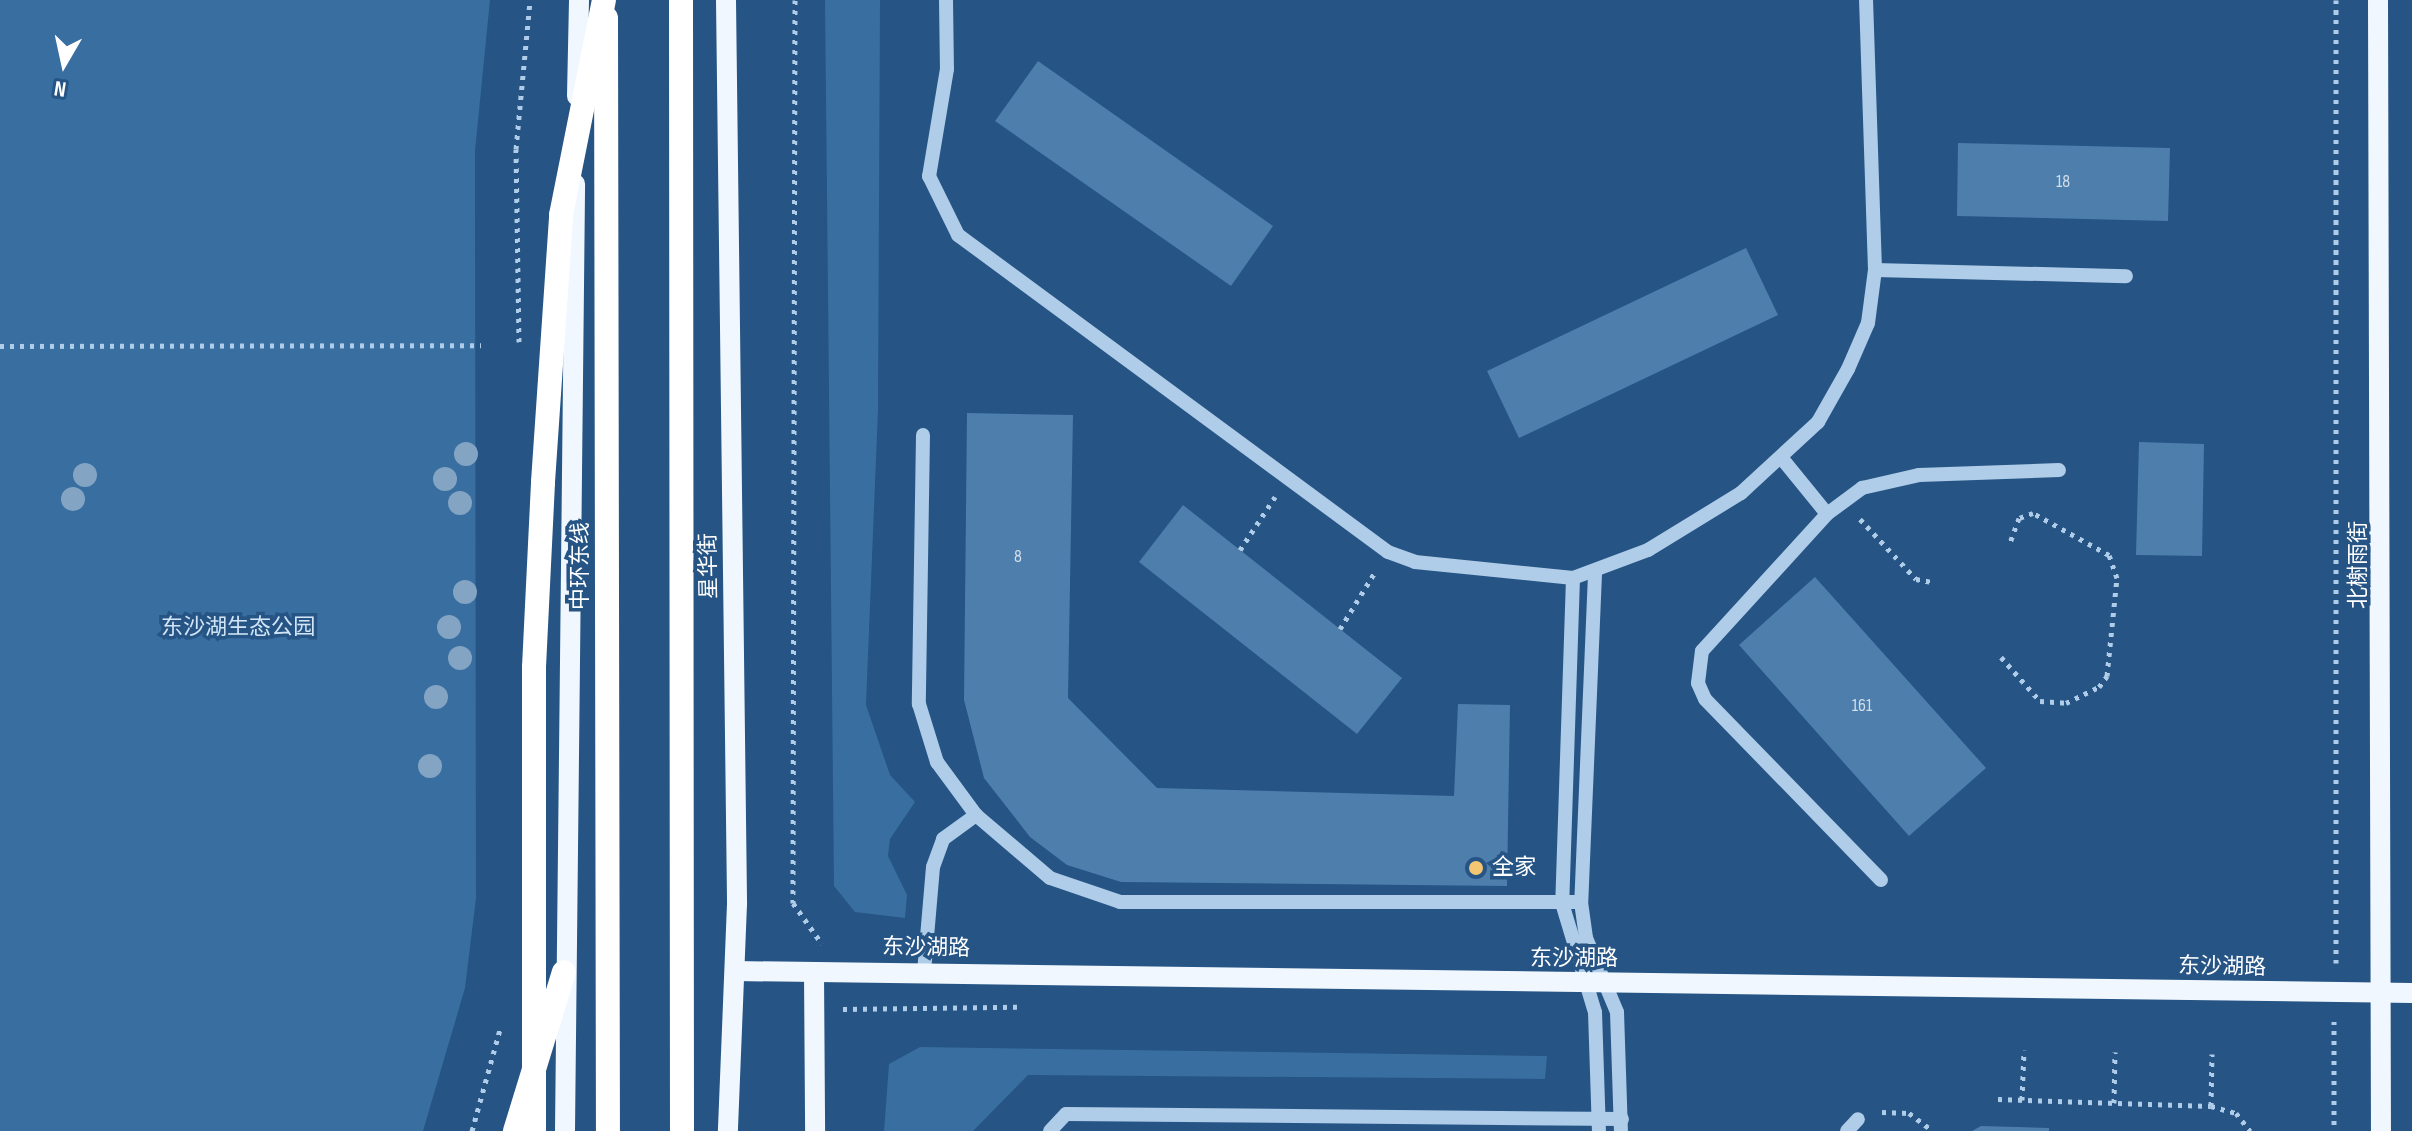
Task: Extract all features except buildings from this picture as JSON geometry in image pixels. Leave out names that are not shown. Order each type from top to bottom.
[{"type":"highway","points":[[534,1131],[534,667],[543,482],[561,215],[605,0]]},
{"type":"highway","name":"中环东线","points":[[605,0],[608,1131]]},
{"type":"highway","points":[[681,0],[682,1131]]},
{"type":"highway","points":[[515,1131],[564,972]]},
{"type":"main road","points":[[565,1131],[564,972],[579,0]]},
{"type":"main road","name":"星华街","points":[[726,0],[735,971],[728,1131]]},
{"type":"main road","name":"北榭雨街","points":[[2378,0],[2381,1131]]},
{"type":"main road","name":"东沙湖路","points":[[735,971],[2412,993]]},
{"type":"main road","points":[[814,972],[815,1131]]},
{"type":"street","points":[[946,0],[944,98],[930,139],[929,176],[939,209],[958,235],[1388,552],[1415,562],[1573,578],[1595,574],[1698,523],[1784,461],[1848,369],[1868,323],[1875,270],[1866,0]]},
{"type":"street","points":[[1875,270],[2126,276]]},
{"type":"street","points":[[923,435],[919,704],[937,762],[976,815],[1050,878],[1120,902],[1581,902]]},
{"type":"street","points":[[1784,461],[1827,514]]},
{"type":"street","points":[[1881,880],[1705,699],[1698,683],[1711,634],[1827,514],[1843,501],[1884,480],[1919,475],[2059,470]]},
{"type":"street","points":[[1050,1131],[1066,1114],[1622,1125],[1622,1043],[1608,983],[1586,938],[1581,902],[1595,574]]},
{"type":"street","points":[[1573,578],[1562,903],[1586,983],[1599,1043],[1600,1125]]},
{"type":"street","points":[[924,972],[933,867],[943,839],[976,815]]},
{"type":"street","points":[[1847,1131],[1858,1119]]},
{"type":"path","points":[[795,0],[793,903],[842,972],[842,1025]]},
{"type":"path","points":[[2334,1131],[2336,0]]},
{"type":"path","points":[[0,346],[481,345]]},
{"type":"path","points":[[1240,550],[1287,478]]},
{"type":"path","points":[[1843,501],[1916,579],[1932,582]]},
{"type":"path","points":[[2001,657],[2040,701],[2066,703],[2099,687],[2107,676],[2117,578],[2109,555],[2040,516],[2023,514],[2010,543]]},
{"type":"path","points":[[1340,629],[1388,552]]},
{"type":"path","points":[[2022,1100],[2024,1050]]},
{"type":"path","points":[[2114,1103],[2115,1052]]},
{"type":"path","points":[[2211,1106],[2212,1054]]},
{"type":"path","points":[[1998,1099],[2211,1106],[2236,1113],[2250,1131]]},
{"type":"path","points":[[1858,1119],[1909,1113],[1933,1131]]},
{"type":"green space","name":"东沙湖生态公园","points":[[0,0],[490,0],[475,151],[476,898],[465,988],[423,1131],[0,1131]]},
{"type":"green space","points":[[825,0],[880,0],[878,410],[866,705],[890,775],[915,802],[890,839],[888,856],[907,895],[905,918],[855,912],[834,886]]},
{"type":"green space","points":[[920,1047],[1547,1056],[1545,1079],[1028,1075],[973,1131],[884,1131],[889,1064]]},
{"type":"place","name":"全家","points":[[1476,868]]}]
